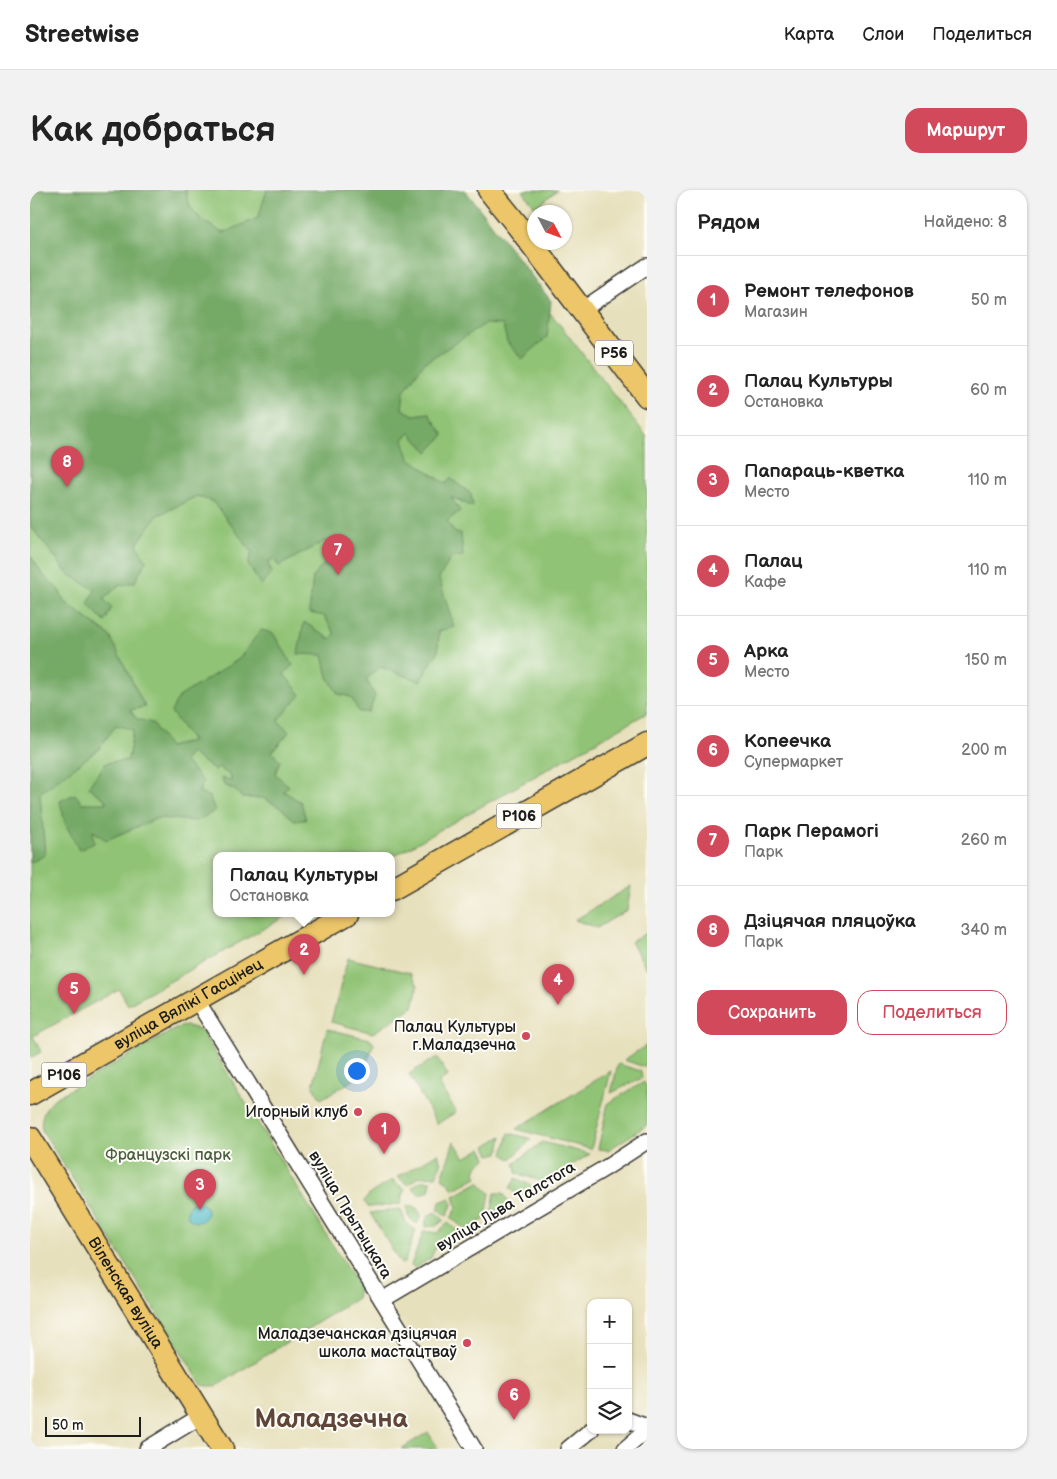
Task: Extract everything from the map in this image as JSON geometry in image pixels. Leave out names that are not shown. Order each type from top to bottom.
[{"type":"main road","name":"Р56","points":[[489,190],[647,396]]},
{"type":"main road","name":"Р106","points":[[395,887],[647,744]]},
{"type":"main road","name":"вуліца Вялікі Гасцінец","points":[[30,1094],[342,917]]},
{"type":"main road","name":"Віленская вуліца","points":[[30,1138],[222,1449]]},
{"type":"street","points":[[582,310],[647,266]]},
{"type":"street","name":"вуліца Прытыцкага","points":[[196,1000],[474,1449]]},
{"type":"street","name":"вуліца Льва Талстога","points":[[382,1300],[607,1167],[647,1141]]},
{"type":"street","points":[[147,1449],[201,1416]]},
{"type":"street","points":[[625,1449],[647,1428],[632,1422]]},
{"type":"street","points":[[568,1449],[587,1433]]},
{"type":"green space","points":[[30,190],[442,190],[557,321],[647,437],[647,713],[395,855],[395,852],[213,852],[213,917],[285,917],[128,1005],[119,989],[33,1036],[41,1052],[30,1058]]},
{"type":"green space","points":[[30,190],[186,190],[187,198],[193,211],[204,221],[223,233],[258,218],[267,190],[465,190],[551,301],[547,337],[522,359],[507,342],[503,325],[485,324],[424,363],[404,391],[402,409],[414,415],[429,413],[444,435],[428,452],[410,433],[403,439],[409,458],[446,484],[450,478],[471,494],[473,507],[451,497],[460,511],[447,521],[455,533],[461,533],[463,556],[451,558],[439,578],[454,627],[439,631],[438,652],[420,681],[380,667],[366,679],[375,696],[369,712],[359,712],[351,697],[338,694],[328,677],[323,655],[298,654],[304,622],[330,639],[335,634],[324,616],[309,613],[313,576],[332,556],[327,540],[279,566],[273,559],[268,563],[272,573],[261,586],[248,564],[252,552],[213,502],[197,496],[157,516],[137,544],[146,561],[135,582],[118,586],[104,599],[112,607],[105,622],[88,604],[95,590],[67,573],[30,525]]},
{"type":"green space","points":[[522,190],[557,190],[540,205],[534,205]]},
{"type":"green space","points":[[30,555],[43,575],[59,590],[64,601],[110,636],[145,707],[130,710],[137,719],[152,723],[169,747],[192,741],[171,712],[179,697],[239,659],[261,630],[273,633],[293,665],[284,674],[301,695],[278,720],[289,732],[272,752],[280,761],[275,774],[289,786],[283,791],[301,802],[306,820],[294,820],[281,808],[263,798],[242,798],[235,790],[224,785],[221,778],[231,781],[231,776],[218,767],[215,771],[191,753],[184,761],[203,781],[199,793],[210,797],[215,811],[196,821],[158,818],[106,840],[93,831],[94,843],[79,850],[65,823],[60,801],[75,794],[82,803],[106,803],[106,800],[88,787],[106,763],[128,760],[133,730],[116,725],[99,749],[40,793],[45,855],[30,863]]},
{"type":"green space","points":[[631,886],[627,910],[597,928],[575,920]]},
{"type":"green space","points":[[646,933],[647,935],[647,969],[631,942]]},
{"type":"green space","points":[[348,958],[410,973],[418,985],[413,1007],[373,1033],[331,1022]]},
{"type":"green space","name":"Французскі парк","points":[[187,1026],[199,1029],[206,1038],[359,1288],[357,1298],[215,1387],[202,1385],[42,1130],[44,1112],[55,1098],[179,1027]]},
{"type":"green space","points":[[327,1029],[370,1039],[374,1044],[362,1075],[321,1099],[313,1086]]},
{"type":"green space","points":[[647,1045],[647,1060],[644,1067],[624,1060]]},
{"type":"green space","points":[[437,1057],[448,1076],[438,1082],[456,1112],[437,1124],[409,1074]]},
{"type":"green space","points":[[618,1064],[641,1071],[642,1078],[611,1093]]},
{"type":"green space","points":[[611,1071],[591,1149],[516,1129]]},
{"type":"green space","points":[[644,1082],[647,1088],[647,1125],[608,1150],[598,1149],[608,1103]]},
{"type":"green space","points":[[509,1133],[532,1139],[511,1159],[503,1154]]},
{"type":"green space","points":[[502,1136],[499,1153],[490,1155],[486,1146]]},
{"type":"green space","points":[[454,1141],[465,1158],[482,1148],[487,1158],[477,1166],[475,1173],[477,1177],[453,1190],[450,1184],[442,1178]]},
{"type":"green space","points":[[542,1142],[590,1154],[544,1182],[516,1173],[514,1164]]},
{"type":"green space","points":[[438,1153],[441,1164],[436,1176],[418,1177],[408,1185],[398,1177]]},
{"type":"green space","points":[[516,1178],[534,1187],[518,1196],[510,1188]]},
{"type":"green space","points":[[393,1180],[405,1190],[402,1195],[401,1204],[368,1207],[364,1201],[371,1193]]},
{"type":"green space","points":[[421,1181],[431,1181],[429,1191],[420,1195],[412,1187]]},
{"type":"green space","points":[[479,1182],[490,1193],[486,1218],[467,1231],[451,1218],[457,1208],[454,1196]]},
{"type":"green space","points":[[495,1193],[503,1193],[509,1202],[491,1214]]},
{"type":"green space","points":[[450,1198],[452,1205],[447,1216],[438,1210],[440,1202]]},
{"type":"green space","points":[[406,1207],[416,1207],[421,1215],[417,1224],[409,1218]]},
{"type":"green space","points":[[401,1209],[406,1221],[416,1230],[404,1263],[401,1264],[370,1213]]},
{"type":"green space","points":[[435,1212],[444,1220],[436,1226],[425,1227],[427,1216]]},
{"type":"green space","points":[[448,1223],[461,1233],[435,1248],[431,1258],[415,1268],[411,1265],[424,1231],[437,1233]]},
{"type":"green space","points":[[428,1432],[438,1449],[401,1449]]},
{"type":"water","points":[[197,1202],[204,1205],[207,1212],[204,1219],[197,1222],[190,1219],[187,1212],[190,1205]]},
{"type":"place","name":"Дзіцячая пляцоўка","points":[[67,487]]},
{"type":"place","name":"Парк Перамогі","points":[[338,575]]},
{"type":"place","name":"Палац Культуры","points":[[304,975]]},
{"type":"place","name":"Палац","points":[[558,1005]]},
{"type":"place","name":"Арка","points":[[74,1014]]},
{"type":"place","name":"Палац Культуры г.Маладзечна","points":[[526,1036]]},
{"type":"place","name":"Игорный клуб","points":[[358,1112]]},
{"type":"place","name":"Ремонт телефонов","points":[[384,1154]]},
{"type":"place","name":"Папараць-кветка","points":[[200,1210]]},
{"type":"place","name":"Маладзечанская дзіцячая школа мастацтваў","points":[[467,1343]]},
{"type":"place","name":"Копеечка","points":[[514,1420]]},
{"type":"district","name":"Маладзечна","points":[[331,1419]]}]
